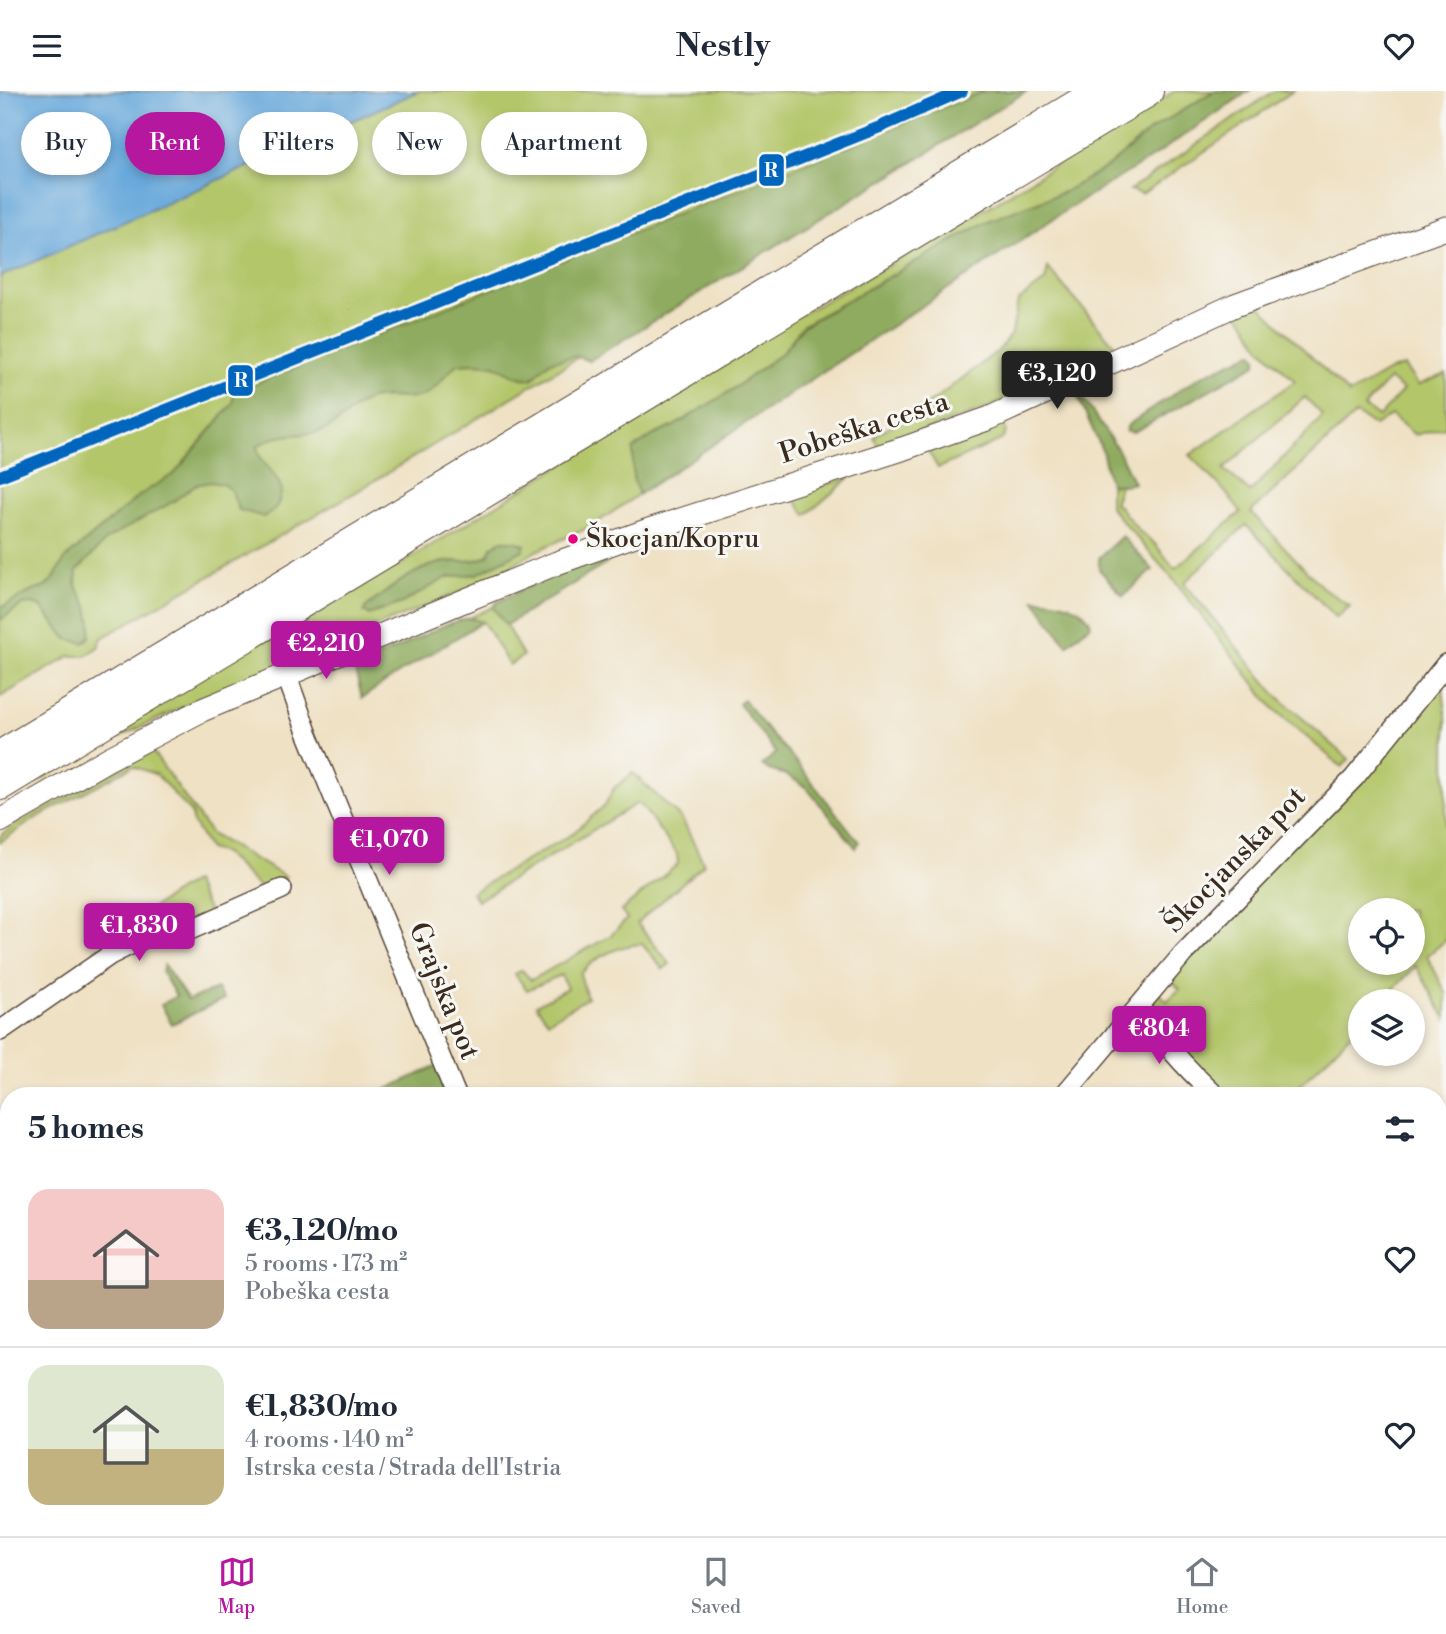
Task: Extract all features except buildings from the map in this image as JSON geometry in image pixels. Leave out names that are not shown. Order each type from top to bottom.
[{"type":"highway","points":[[0,757],[1102,91]]},
{"type":"highway","points":[[0,784],[1147,91]]},
{"type":"street","name":"Pobeška cesta","points":[[0,821],[178,722],[286,674],[557,563],[990,418],[1235,305],[1446,228]]},
{"type":"street","name":"Škocjanska pot","points":[[1071,1087],[1183,954],[1354,778],[1446,664]]},
{"type":"street","name":"Grajska pot","points":[[286,674],[307,732],[453,1087]]},
{"type":"street","points":[[0,1031],[110,955],[150,935],[192,929],[282,889]]},
{"type":"street","points":[[1139,1007],[1151,1026],[1206,1087]]},
{"type":"green space","points":[[0,91],[1024,91],[895,174],[724,269],[356,492],[102,638],[98,647],[86,656],[70,656],[0,697]]},
{"type":"green space","points":[[985,91],[1027,91],[589,361],[575,356],[549,362],[532,379],[519,377],[489,364],[457,364],[424,395],[368,400],[325,430],[278,437],[264,442],[257,447],[259,453],[282,490],[273,511],[264,517],[239,510],[231,490],[222,484],[210,482],[195,485],[174,501],[107,539],[77,571],[76,586],[88,607],[91,624],[90,637],[84,643],[67,639],[41,607],[33,604],[22,605],[0,620],[0,608],[45,587],[65,559],[140,495],[175,473],[233,403],[234,392]]},
{"type":"green space","points":[[1175,91],[1214,91],[1151,130],[1107,167],[1064,192],[986,222],[803,325],[782,353],[729,392],[674,426],[652,436],[633,478],[639,494],[592,526],[536,551],[487,581],[198,700],[84,754],[12,797],[8,791],[318,604],[401,564],[678,393],[764,335],[956,227]],"holes":[[[488,556],[477,574],[448,577],[364,612],[365,608],[402,583],[440,563],[476,560]]]},
{"type":"green space","points":[[1214,91],[1249,91],[639,494],[633,478],[633,449],[729,392],[782,353],[803,326],[986,222],[1064,192],[1107,167],[1151,130]]},
{"type":"green space","points":[[1274,91],[1293,91],[1142,194],[1130,190]]},
{"type":"green space","points":[[1048,268],[1115,346],[988,408],[878,447],[874,436],[934,400],[999,350],[1012,332],[1018,301],[1045,281]]},
{"type":"green space","points":[[1258,304],[1349,394],[1391,370],[1404,366],[1418,385],[1446,374],[1446,427],[1415,435],[1391,415],[1375,426],[1356,414],[1251,512],[1322,587],[1350,606],[1336,618],[1246,525],[1184,583],[1276,695],[1349,759],[1342,767],[1274,709],[1172,578],[1110,507],[1110,484],[1120,485],[1114,504],[1155,544],[1175,569],[1241,512],[1190,455],[1295,381],[1262,349],[1238,312]],"holes":[[[1389,379],[1403,390],[1379,417],[1364,407]],[[1305,397],[1323,416],[1250,492],[1224,469]]]},
{"type":"green space","points":[[1253,352],[1257,358],[1256,364],[1134,432],[1126,431],[1128,425],[1199,377]]},
{"type":"green space","points":[[1078,397],[1085,401],[1118,450],[1134,483],[1110,484],[1102,450]]},
{"type":"green space","points":[[1003,422],[1006,431],[1001,440],[938,468],[928,451]]},
{"type":"green space","points":[[852,476],[806,515],[795,500],[798,494]]},
{"type":"green space","points":[[1122,536],[1153,570],[1123,596],[1099,569],[1099,558]]},
{"type":"green space","points":[[500,541],[515,541],[525,545],[523,550],[477,574],[448,577],[402,603],[369,615],[364,612],[365,608],[391,588],[419,570],[440,563],[470,561],[488,556],[492,547]]},
{"type":"green space","points":[[599,556],[607,563],[506,625],[493,607],[497,602],[571,566]]},
{"type":"green space","points":[[1034,599],[1075,607],[1082,611],[1091,624],[1067,645]]},
{"type":"green space","points":[[493,607],[523,656],[509,665],[483,622],[469,618]]},
{"type":"green space","points":[[469,618],[482,622],[362,698],[355,670],[437,629]]},
{"type":"green space","points":[[1442,680],[1446,715],[1446,940],[1427,956],[1446,993],[1446,1019],[1421,975],[1425,975],[1425,898],[1348,898],[1348,975],[1407,975],[1394,989],[1348,989],[1348,1036],[1299,1087],[1215,1087],[1197,1071],[1149,1006],[1157,991],[1167,1001],[1180,989],[1168,978]]},
{"type":"green space","points":[[744,700],[859,842],[856,848],[806,787],[762,765],[776,753],[739,704]]},
{"type":"green space","points":[[152,751],[211,834],[286,877],[260,888],[224,853],[209,849],[192,821],[192,814],[157,775],[133,766],[36,818],[0,842],[0,836],[16,824]]},
{"type":"green space","points":[[633,773],[682,819],[704,864],[637,923],[670,964],[663,969],[642,944],[608,953],[592,962],[580,974],[587,998],[548,1021],[536,1005],[567,988],[561,975],[527,990],[515,974],[522,970],[531,980],[610,936],[627,919],[621,911],[678,864],[677,854],[641,805],[636,804],[477,901],[472,892],[572,834],[605,805],[614,788]]},
{"type":"green space","points":[[194,882],[210,914],[128,938],[140,918]]},
{"type":"green space","points":[[164,965],[188,1000],[217,989],[224,999],[172,1024],[161,1005],[176,996],[162,972]]},
{"type":"green space","points":[[438,1065],[447,1087],[392,1087]]},
{"type":"water","points":[[0,91],[419,91],[358,118],[358,112],[239,112],[239,171],[0,277]]},
{"type":"transit line","name":"R","points":[[0,476],[880,127],[962,91]]},
{"type":"place","name":"Škocjan/Kopru","points":[[573,539]]}]
